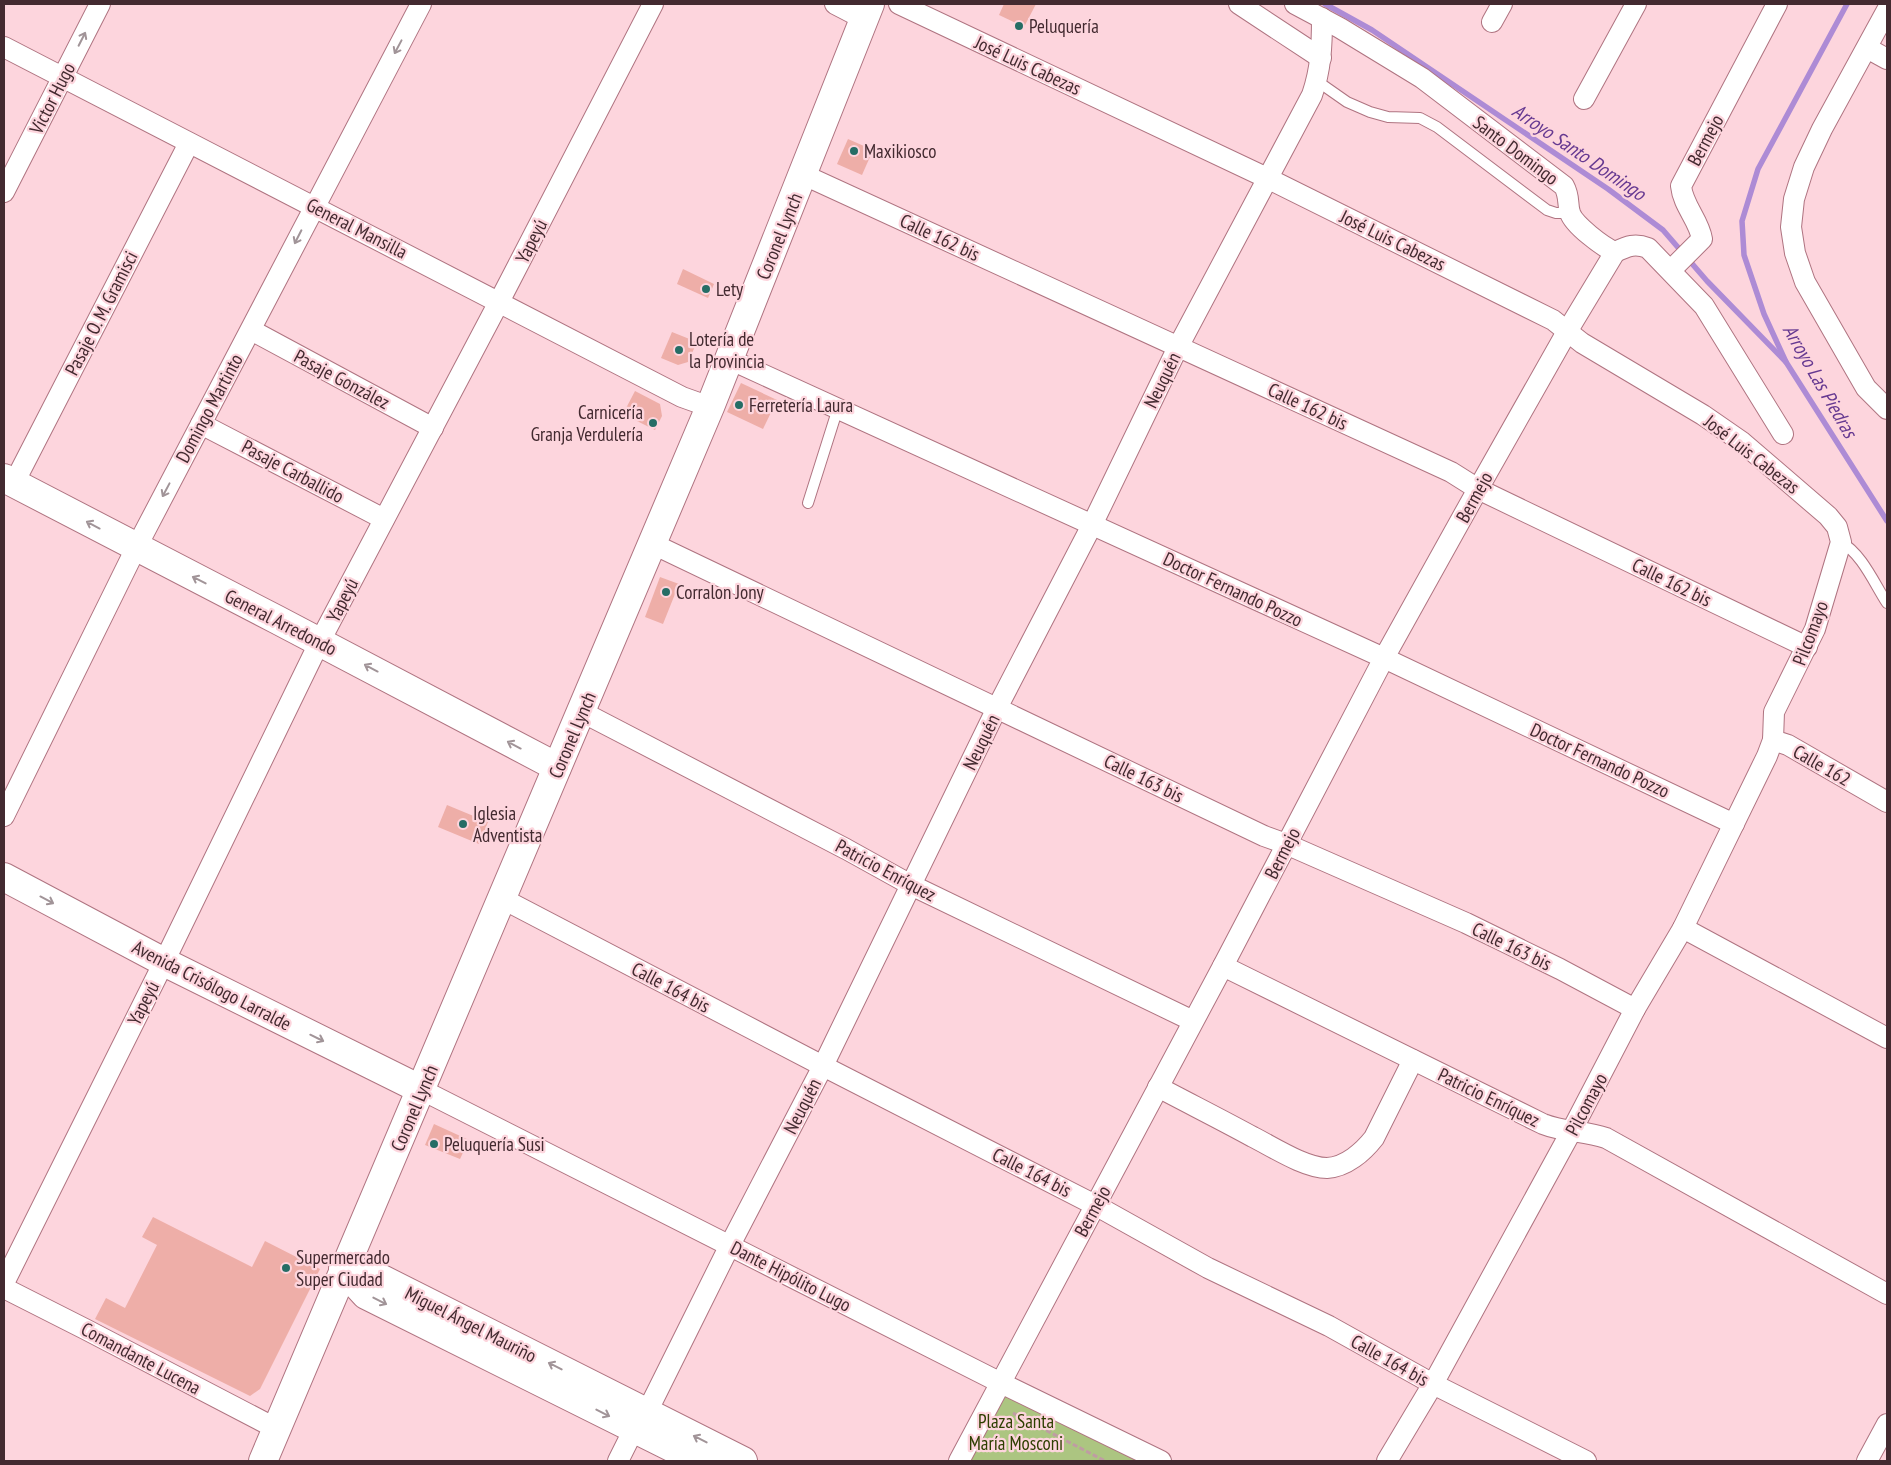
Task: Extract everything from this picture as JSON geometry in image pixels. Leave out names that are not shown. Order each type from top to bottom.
[{"type":"street","name":"Victor Hugo","points":[[4,192],[100,4]]},
{"type":"street","name":"Domingo Martinto","points":[[4,816],[136,548],[421,4]]},
{"type":"street","name":"Yapeyú","points":[[4,1283],[164,962],[320,641],[499,302],[653,4]]},
{"type":"street","points":[[835,4],[867,11]]},
{"type":"street","name":"José Luis Cabezas","points":[[899,4],[1267,178],[1553,320],[1582,343],[1703,415],[1742,442],[1828,516],[1837,527],[1841,542]]},
{"type":"street","points":[[1239,4],[1321,58]]},
{"type":"street","name":"Santo Domingo","points":[[1295,4],[1422,78],[1564,186],[1570,200],[1570,213]]},
{"type":"street","points":[[1492,22],[1502,4]]},
{"type":"street","points":[[1584,99],[1636,4]]},
{"type":"street","name":"Bermejo","points":[[1674,268],[1702,239],[1701,229],[1682,195],[1680,186],[1777,4]]},
{"type":"street","points":[[1887,10],[1822,129],[1804,167],[1794,199],[1791,228],[1795,253],[1804,282],[1866,388],[1887,409]]},
{"type":"street","name":"Coronel Lynch","points":[[263,1461],[653,544],[804,175],[867,11]]},
{"type":"street","name":"Neuquén","points":[[618,1461],[823,1066],[997,708],[1092,525],[1178,347],[1312,95],[1317,81],[1321,58],[1322,18]]},
{"type":"street","name":"General Mansilla","points":[[4,47],[682,396],[710,407]]},
{"type":"street","points":[[1866,48],[1887,59]]},
{"type":"street","name":"Pasaje O. M. Gramisci","points":[[9,481],[189,143]]},
{"type":"street","name":"Calle 162 bis","points":[[804,175],[1451,472],[1478,489],[1807,647]]},
{"type":"street","points":[[1570,213],[1574,221],[1608,249],[1615,252],[1627,246],[1637,244],[1648,248],[1674,268],[1704,306],[1783,434]]},
{"type":"street","name":"Bermejo","points":[[960,1461],[1384,658],[1568,330],[1615,252]]},
{"type":"street","name":"Pasaje González","points":[[251,330],[433,428]]},
{"type":"street","name":"Doctor Fernando Pozzo","points":[[729,359],[1384,658],[1734,824]]},
{"type":"street","name":"Pasaje Carballido","points":[[201,424],[384,519]]},
{"type":"street","name":"General Arredondo","points":[[9,481],[320,641],[557,768]]},
{"type":"street","name":"Pilcomayo","points":[[1387,1461],[1433,1384],[1636,1009],[1683,928],[1734,824],[1773,730],[1774,712],[1815,629],[1841,542]]},
{"type":"street","name":"Calle 163 bis","points":[[653,544],[1264,836],[1466,924],[1560,969],[1636,1009]]},
{"type":"street","name":"Patricio Enríquez","points":[[582,712],[846,849],[911,885],[1194,1021]]},
{"type":"street","name":"Calle 162","points":[[1773,730],[1788,745],[1887,802]]},
{"type":"street","name":"Avenida Crisólogo Larralde","points":[[4,877],[164,962],[422,1090]]},
{"type":"street","name":"Calle 164 bis","points":[[503,899],[1095,1205],[1208,1268],[1329,1326],[1433,1384],[1586,1461]]},
{"type":"street","points":[[1683,928],[1887,1038]]},
{"type":"street","name":"Patricio Enríquez","points":[[1223,966],[1543,1124],[1554,1128],[1591,1133],[1606,1138],[1887,1294]]},
{"type":"street","points":[[1158,1087],[1307,1164],[1326,1168],[1340,1165],[1365,1149],[1374,1138],[1413,1060]]},
{"type":"street","name":"Dante Hipólito Lugo","points":[[422,1090],[1001,1383],[1161,1461]]},
{"type":"street","name":"Miguel Ángel Mauriño","points":[[344,1270],[366,1295],[640,1420],[743,1461]]},
{"type":"street","name":"Comandante Lucena","points":[[4,1288],[85,1328],[276,1429]]},
{"type":"street","name":"Miguel Ángel Mauriño","points":[[640,1420],[699,1461]]},
{"type":"street","points":[[1866,1461],[1887,1424]]},
{"type":"lane","points":[[1317,81],[1347,102],[1370,112],[1388,117],[1420,118],[1437,127],[1547,210],[1556,213],[1570,213]]},
{"type":"lane","points":[[808,503],[838,408]]},
{"type":"lane","points":[[1841,542],[1857,556],[1887,603]]},
{"type":"path","points":[[991,1401],[1105,1461]]},
{"type":"green space","name":"Plaza Santa María Mosconi","points":[[1012,1395],[1138,1461],[968,1461],[1005,1396]]},
{"type":"building","points":[[1004,4],[1036,4],[1024,27],[999,15]]},
{"type":"building","points":[[848,139],[873,150],[862,175],[837,164]]},
{"type":"building","points":[[683,269],[714,284],[708,298],[677,284]]},
{"type":"building","name":"Lotería de la Provincia","points":[[672,332],[697,342],[688,362],[678,365],[661,358]]},
{"type":"building","points":[[741,383],[777,400],[763,429],[727,412]]},
{"type":"building","points":[[635,391],[660,404],[662,416],[655,430],[623,414]]},
{"type":"building","points":[[660,577],[679,584],[663,624],[645,617]]},
{"type":"building","name":"Iglesia Adventista","points":[[447,805],[488,822],[479,844],[438,827]]},
{"type":"building","points":[[434,1124],[469,1140],[460,1159],[425,1145]]},
{"type":"building","points":[[153,1217],[252,1267],[265,1241],[320,1269],[260,1389],[250,1396],[95,1319],[106,1298],[125,1308],[157,1245],[142,1237]]},
{"type":"waterway","name":"Arroyo Santo Domingo","points":[[1325,4],[1372,30],[1608,189],[1663,230],[1707,281],[1786,362]]},
{"type":"waterway","name":"Arroyo Las Piedras","points":[[1847,4],[1758,169],[1742,221],[1744,255],[1764,314],[1786,362],[1887,521]]},
{"type":"place","name":"Peluquería","points":[[1019,26]]},
{"type":"place","name":"Maxikiosco","points":[[854,151]]},
{"type":"place","name":"Lety","points":[[706,289]]},
{"type":"place","name":"Lotería de la Provincia","points":[[679,350]]},
{"type":"place","name":"Ferretería Laura","points":[[739,405]]},
{"type":"place","name":"Carnicería Granja Verdulería","points":[[653,423]]},
{"type":"place","name":"Corralon Jony","points":[[666,592]]},
{"type":"place","name":"Iglesia Adventista","points":[[463,824]]},
{"type":"place","name":"Peluquería Susi","points":[[434,1144]]},
{"type":"place","name":"Supermercado Super Ciudad","points":[[286,1268]]}]
